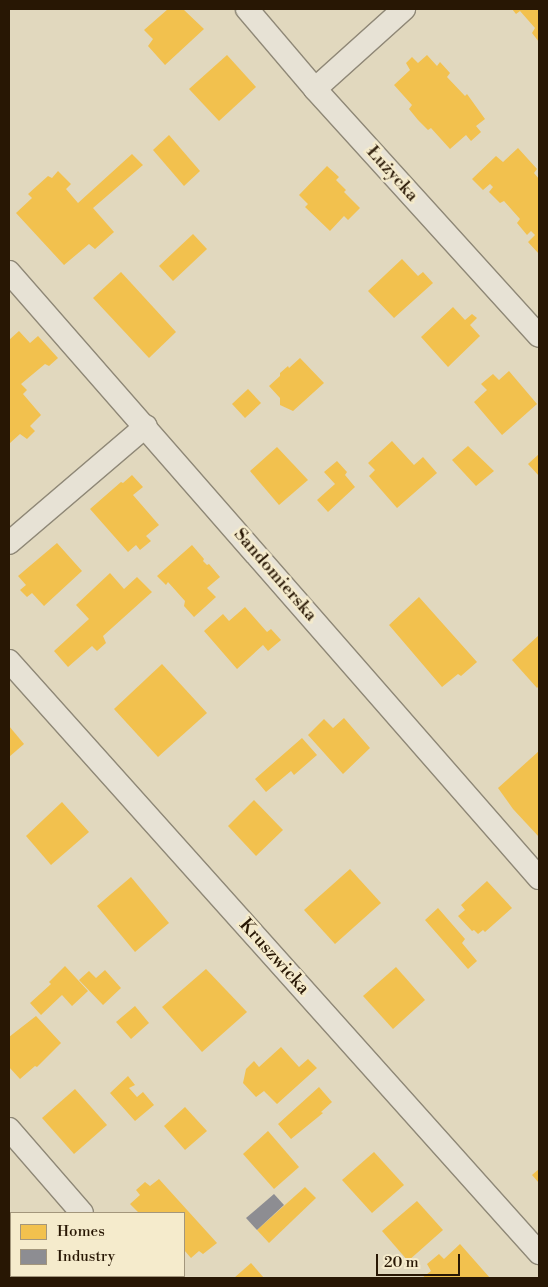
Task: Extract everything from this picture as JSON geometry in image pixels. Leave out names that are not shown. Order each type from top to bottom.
[{"type":"street","name":"Łużycka","points":[[247,9],[315,89],[539,336]]},
{"type":"street","points":[[315,89],[404,9]]},
{"type":"street","name":"Sandomierska","points":[[9,272],[146,426],[539,878]]},
{"type":"street","points":[[9,544],[146,426]]},
{"type":"street","name":"Kruszwicka","points":[[9,661],[539,1253]]},
{"type":"street","points":[[9,1129],[75,1211]]},
{"type":"building: Homes","points":[[168,9],[183,9],[204,29],[165,65],[148,46],[153,39],[144,30]]},
{"type":"building: Homes","points":[[512,9],[539,9],[539,42],[532,33],[535,28],[520,11],[516,14]]},
{"type":"building: Homes","points":[[227,55],[256,87],[219,121],[189,89]]},
{"type":"building: Homes","points":[[427,55],[437,66],[440,62],[450,73],[447,77],[465,96],[467,94],[485,119],[476,126],[481,132],[471,141],[466,135],[450,149],[431,128],[428,130],[418,120],[409,109],[412,105],[394,85],[410,70],[406,63],[412,57],[418,63]]},
{"type":"building: Homes","points":[[169,135],[200,171],[184,186],[153,150]]},
{"type":"building: Homes","points":[[518,148],[537,169],[534,173],[539,179],[539,254],[528,242],[535,235],[531,231],[527,235],[517,223],[520,219],[504,201],[500,203],[489,192],[493,187],[490,184],[483,190],[472,179],[496,156],[503,162]]},
{"type":"building: Homes","points":[[132,154],[143,165],[93,208],[114,232],[95,249],[89,244],[64,265],[16,213],[32,198],[28,194],[48,176],[52,178],[58,171],[71,184],[66,189],[78,203]]},
{"type":"building: Homes","points":[[327,166],[339,177],[336,180],[346,190],[344,192],[360,208],[348,220],[344,216],[330,231],[305,207],[308,204],[299,195]]},
{"type":"building: Homes","points":[[193,234],[207,249],[173,281],[159,266]]},
{"type":"building: Homes","points":[[402,259],[418,276],[423,272],[433,283],[394,318],[368,291]]},
{"type":"building: Homes","points":[[121,272],[176,332],[149,358],[93,298]]},
{"type":"building: Homes","points":[[453,307],[465,320],[472,314],[477,318],[470,325],[480,336],[448,367],[421,337]]},
{"type":"building: Homes","points":[[19,331],[30,343],[38,336],[58,358],[49,366],[45,364],[21,384],[27,390],[23,394],[41,415],[30,426],[35,431],[27,439],[20,434],[10,443],[9,340]]},
{"type":"building: Homes","points":[[300,358],[324,383],[293,411],[280,405],[280,398],[269,386],[280,376],[280,373]]},
{"type":"building: Homes","points":[[509,371],[537,404],[502,435],[474,402],[487,390],[481,384],[493,374],[499,380]]},
{"type":"building: Homes","points":[[248,389],[261,403],[245,418],[232,404]]},
{"type":"building: Homes","points":[[392,441],[414,465],[423,457],[437,473],[397,508],[369,476],[375,470],[368,463]]},
{"type":"building: Homes","points":[[468,446],[494,471],[476,486],[452,460]]},
{"type":"building: Homes","points":[[277,447],[308,480],[279,505],[250,471]]},
{"type":"building: Homes","points":[[539,454],[539,476],[528,464]]},
{"type":"building: Homes","points":[[337,461],[347,472],[345,475],[355,487],[328,512],[317,500],[335,484],[324,472]]},
{"type":"building: Homes","points":[[132,475],[143,487],[133,495],[159,525],[146,536],[151,541],[140,550],[136,545],[128,552],[90,509]]},
{"type":"building: Homes","points":[[57,543],[82,571],[44,606],[32,593],[27,597],[20,590],[26,585],[18,576]]},
{"type":"building: Homes","points":[[192,545],[204,559],[203,561],[207,565],[209,564],[220,577],[207,588],[216,597],[194,617],[184,606],[185,601],[168,582],[166,585],[157,576]]},
{"type":"building: Homes","points":[[110,573],[124,589],[137,577],[152,592],[103,636],[106,643],[97,651],[92,646],[68,667],[54,651],[89,619],[76,605]]},
{"type":"building: Homes","points":[[419,597],[477,662],[461,676],[458,674],[442,687],[389,625]]},
{"type":"building: Homes","points":[[245,607],[267,632],[271,629],[281,640],[268,651],[263,645],[237,669],[204,631],[223,614],[229,621]]},
{"type":"building: Homes","points":[[539,635],[539,686],[537,688],[512,660]]},
{"type":"building: Homes","points":[[162,664],[207,713],[158,757],[114,709]]},
{"type":"building: Homes","points":[[344,718],[370,748],[343,774],[308,735],[324,719],[333,728]]},
{"type":"building: Homes","points":[[9,726],[24,744],[9,757]]},
{"type":"building: Homes","points":[[302,738],[317,755],[294,775],[291,771],[266,792],[255,779]]},
{"type":"building: Homes","points":[[539,751],[539,837],[513,809],[498,788]]},
{"type":"building: Homes","points":[[254,800],[283,830],[256,856],[228,826]]},
{"type":"building: Homes","points":[[62,802],[89,832],[51,865],[26,836]]},
{"type":"building: Homes","points":[[350,869],[381,903],[335,944],[304,910]]},
{"type":"building: Homes","points":[[131,877],[169,923],[135,952],[97,906]]},
{"type":"building: Homes","points":[[487,881],[512,908],[485,932],[483,930],[478,934],[474,930],[472,931],[458,916],[465,910],[461,905]]},
{"type":"building: Homes","points":[[438,908],[465,939],[462,943],[477,961],[468,969],[425,920]]},
{"type":"building: Homes","points":[[65,966],[88,991],[72,1006],[62,995],[41,1015],[30,1003],[51,984],[49,982]]},
{"type":"building: Homes","points":[[396,967],[425,1000],[393,1029],[363,996]]},
{"type":"building: Homes","points":[[206,969],[247,1012],[202,1052],[162,1007]]},
{"type":"building: Homes","points":[[105,970],[121,988],[103,1005],[79,980],[89,971],[96,978]]},
{"type":"building: Homes","points":[[135,1006],[149,1023],[131,1039],[116,1022]]},
{"type":"building: Homes","points":[[36,1016],[61,1043],[37,1067],[35,1066],[20,1079],[9,1067],[9,1037]]},
{"type":"building: Homes","points":[[281,1047],[299,1067],[308,1059],[317,1068],[277,1104],[264,1091],[256,1097],[243,1083],[246,1069],[254,1061],[259,1067]]},
{"type":"building: Homes","points":[[128,1076],[135,1085],[129,1088],[137,1097],[143,1092],[154,1105],[135,1121],[110,1093]]},
{"type":"building: Homes","points":[[319,1087],[332,1102],[321,1112],[323,1113],[291,1139],[278,1124]]},
{"type":"building: Homes","points":[[75,1089],[107,1125],[74,1154],[42,1118]]},
{"type":"building: Homes","points":[[185,1107],[207,1131],[185,1150],[164,1126]]},
{"type":"building: Homes","points":[[268,1131],[299,1167],[274,1189],[243,1154]]},
{"type":"building: Homes","points":[[374,1152],[404,1185],[372,1213],[342,1180]]},
{"type":"building: Homes","points":[[539,1169],[539,1183],[532,1175]]},
{"type":"building: Homes","points":[[159,1179],[217,1243],[203,1254],[199,1251],[191,1258],[185,1251],[185,1212],[138,1212],[130,1204],[140,1195],[136,1190],[145,1182],[150,1186]]},
{"type":"building: Homes","points":[[305,1187],[316,1198],[269,1243],[257,1230]]},
{"type":"building: Homes","points":[[417,1201],[443,1230],[408,1261],[382,1231]]},
{"type":"building: Homes","points":[[460,1244],[490,1278],[422,1278],[431,1271],[427,1264],[439,1254],[444,1259]]},
{"type":"building: Homes","points":[[251,1263],[264,1278],[234,1278]]},
{"type":"building: Homes","points":[[39,1277],[98,1278],[40,1278]]},
{"type":"building: Industry","points":[[274,1194],[284,1205],[257,1230],[246,1218]]}]
